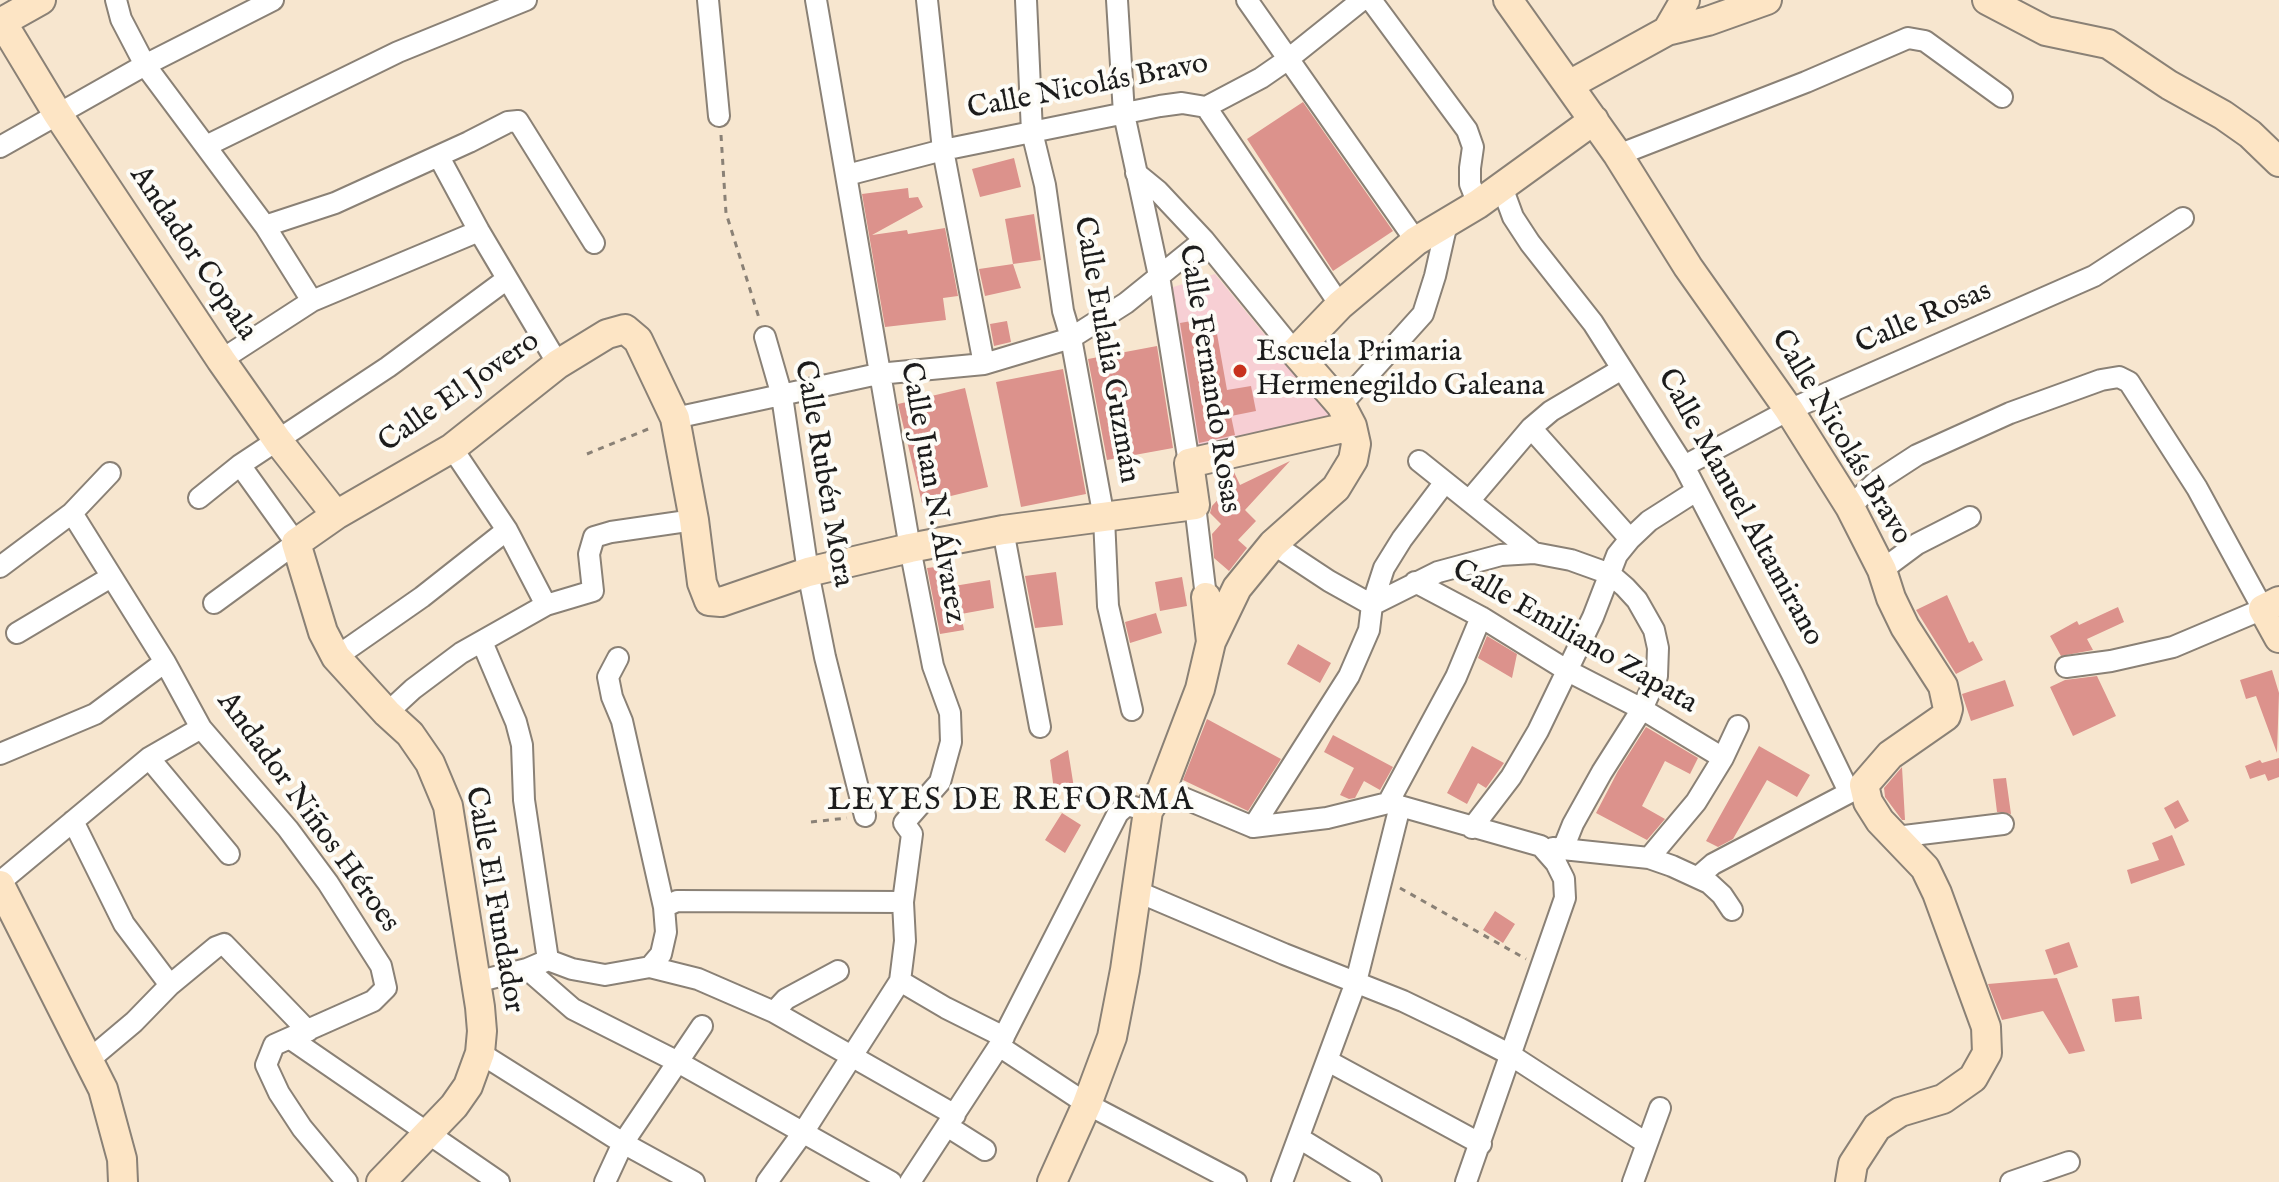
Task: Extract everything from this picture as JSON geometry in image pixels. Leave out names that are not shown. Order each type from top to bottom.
[{"type":"street","points":[[116,0],[121,19],[145,65],[265,226],[312,301]]},
{"type":"street","points":[[0,147],[145,65],[273,0]]},
{"type":"street","points":[[206,146],[398,52],[526,0]]},
{"type":"street","points":[[708,0],[719,116]]},
{"type":"street","name":"Calle Juan N. Álvarez","points":[[816,0],[910,548],[933,666],[950,713],[951,742],[940,782],[904,823],[912,834],[903,902],[905,941],[900,981]]},
{"type":"street","points":[[927,0],[943,150],[984,364]]},
{"type":"street","name":"Calle Eulalia Guzmán","points":[[1026,0],[1032,132],[1045,185],[1063,311],[1071,338],[1104,518],[1108,606],[1132,710]]},
{"type":"street","name":"Calle Fernando Rosas","points":[[1117,0],[1124,114],[1159,276],[1189,463],[1206,597]]},
{"type":"street","points":[[1247,0],[1416,241]]},
{"type":"street","name":"Calle Nicolás Bravo","points":[[847,175],[943,150],[1182,103],[1206,107],[1261,78],[1362,0]]},
{"type":"street","points":[[1371,0],[1467,130],[1473,147],[1470,184],[1478,204]]},
{"type":"street","name":"Calle Nicolás Bravo","points":[[1508,0],[1618,155],[1688,267],[1789,410],[1850,507],[1882,570],[1905,627],[1943,686],[1948,709],[1941,722],[1890,755],[1856,788],[1727,856],[1698,877]]},
{"type":"street","points":[[1667,31],[1685,0]]},
{"type":"street","points":[[1569,85],[1667,31],[1708,21],[1767,0]]},
{"type":"street","points":[[1987,0],[2046,31],[2108,44],[2169,85],[2223,115],[2250,134],[2279,162]]},
{"type":"street","points":[[1,22],[31,3]]},
{"type":"street","name":"Andador Copala","points":[[1,22],[57,113],[221,360],[278,441],[336,515]]},
{"type":"street","points":[[1618,155],[1806,82],[1908,38],[1925,41],[2002,97]]},
{"type":"street","points":[[1206,107],[1340,305]]},
{"type":"street","points":[[1052,1182],[1087,1104],[1112,1037],[1136,891],[1155,800],[1200,689],[1211,642],[1237,588],[1273,544],[1336,488],[1353,460],[1356,444],[1347,416],[1295,352],[1340,305],[1416,241],[1478,204],[1594,120]]},
{"type":"street","points":[[265,226],[335,203],[439,157],[508,122],[518,121],[594,243]]},
{"type":"street","points":[[439,157],[558,364]]},
{"type":"street","name":"Calle Fernando Rosas","points":[[1136,173],[1158,191],[1204,240],[1295,352]]},
{"type":"street","name":"Calle Manuel Altamirano","points":[[1502,187],[1521,230],[1593,323],[1684,466],[1792,674],[1856,788],[1880,821],[1925,868],[1986,1027],[1987,1053],[1973,1078],[1943,1099],[1900,1112],[1877,1127],[1853,1164],[1850,1182]]},
{"type":"street","name":"Calle Rosas","points":[[1684,466],[1789,410],[2094,276],[2183,218]]},
{"type":"street","points":[[1189,463],[1347,416],[1423,314],[1447,223]]},
{"type":"street","points":[[221,360],[312,301],[479,231]]},
{"type":"street","points":[[1195,505],[1003,530],[910,548],[808,572],[721,602],[709,601],[702,583],[675,418],[878,374],[984,364],[1071,338],[1126,303],[1204,240]]},
{"type":"street","points":[[199,498],[240,465],[388,367],[507,279]]},
{"type":"street","name":"Calle El Jovero","points":[[296,543],[336,515],[452,448],[558,364],[607,334],[625,329],[638,340],[675,418]]},
{"type":"street","name":"Calle Rubén Mora","points":[[765,337],[782,396],[808,572],[825,657],[865,816]]},
{"type":"street","points":[[1469,501],[1531,428],[1551,411],[1622,369]]},
{"type":"street","points":[[1850,507],[1877,481],[1917,455],[2010,413],[2101,380],[2119,377],[2129,382],[2162,429],[2271,605],[2279,638]]},
{"type":"street","points":[[1531,428],[1630,539]]},
{"type":"street","points":[[452,448],[507,530],[546,605]]},
{"type":"street","points":[[1419,461],[1534,553]]},
{"type":"street","points":[[214,603],[296,543],[240,465]]},
{"type":"street","points":[[0,567],[72,513],[110,473]]},
{"type":"street","points":[[1253,827],[1349,676],[1369,630],[1372,605],[1384,568],[1445,482]]},
{"type":"street","points":[[1472,828],[1511,777],[1538,731],[1568,671],[1617,555],[1649,521],[1696,491]]},
{"type":"street","name":"Andador Niños Héroes","points":[[72,513],[165,662],[201,728],[288,829],[328,883],[381,966],[386,988],[373,1001],[300,1035]]},
{"type":"street","points":[[1882,570],[1917,544],[1970,517]]},
{"type":"street","points":[[387,713],[461,653],[546,605],[593,591],[589,554],[594,537],[694,520]]},
{"type":"street","points":[[336,657],[422,597],[507,530]]},
{"type":"street","points":[[1003,530],[1040,727]]},
{"type":"street","name":"Calle El Fundador","points":[[296,543],[323,632],[336,657],[410,734],[423,753],[448,806],[476,982],[482,1031],[480,1053],[468,1086],[454,1106],[381,1182]]},
{"type":"street","points":[[1273,544],[1372,605]]},
{"type":"street","points":[[1415,582],[1438,572],[1501,555],[1534,553],[1571,560],[1610,574],[1637,600],[1654,630],[1658,648],[1657,676],[1642,709],[1573,824],[1563,849]]},
{"type":"street","points":[[17,633],[111,577]]},
{"type":"street","name":"Calle Emiliano Zapata","points":[[1372,605],[1415,582],[1723,758]]},
{"type":"street","points":[[1206,597],[1211,642]]},
{"type":"street","points":[[2066,667],[2173,647],[2271,605]]},
{"type":"street","points":[[1282,1182],[1356,982],[1383,878],[1394,804],[1456,677],[1481,617]]},
{"type":"street","points":[[482,642],[516,722],[522,745],[524,800],[548,960]]},
{"type":"street","points":[[618,658],[608,677],[631,756],[664,907],[666,932],[661,954],[650,967]]},
{"type":"street","points":[[0,754],[95,714],[165,662]]},
{"type":"street","points":[[1649,858],[1696,802],[1738,726]]},
{"type":"street","points":[[123,1182],[122,1159],[103,1089],[0,884],[149,758],[201,728]]},
{"type":"street","points":[[149,758],[229,854]]},
{"type":"street","points":[[910,1182],[1002,1041],[1118,813],[1127,805],[1155,800],[1253,827],[1327,818],[1394,804],[1541,846],[1649,858],[1698,877],[1722,895],[1732,910]]},
{"type":"street","points":[[73,821],[124,924],[170,985]]},
{"type":"street","points":[[1896,837],[2003,824]]},
{"type":"street","points":[[1466,1182],[1565,898],[1564,879],[1556,863],[1541,846]]},
{"type":"street","points":[[1136,891],[1403,1001],[1509,1054],[1646,1143]]},
{"type":"street","points":[[664,907],[677,901],[903,902]]},
{"type":"street","points":[[90,1059],[134,1022],[170,985],[216,947],[224,944],[300,1035],[427,1133],[499,1182]]},
{"type":"street","points":[[476,982],[527,969],[548,960],[572,969],[605,975],[650,967],[698,979],[774,1012],[853,1058],[951,1120],[985,1150]]},
{"type":"street","points":[[527,969],[573,1009],[676,1061],[891,1182]]},
{"type":"street","points":[[774,1012],[786,999],[838,971]]},
{"type":"street","points":[[767,1182],[853,1058],[900,981],[1002,1041],[1087,1104],[1236,1182]]},
{"type":"street","points":[[605,1182],[623,1143],[702,1026]]},
{"type":"street","points":[[300,1035],[274,1045],[266,1065],[279,1093],[302,1128],[347,1182]]},
{"type":"street","points":[[480,1053],[623,1143],[694,1182]]},
{"type":"street","points":[[1328,1061],[1481,1144]]},
{"type":"street","points":[[1639,1179],[1646,1143],[1660,1108]]},
{"type":"street","points":[[1299,1138],[1371,1182]]},
{"type":"street","points":[[2011,1182],[2069,1162]]},
{"type":"path","name":"Calle Rubén Mora","points":[[719,116],[726,213],[765,337]]},
{"type":"path","points":[[587,454],[675,418]]},
{"type":"path","points":[[1383,878],[1540,966]]},
{"type":"shaded area","name":"Escuela Primaria Hermenegildo Galeana","points":[[1215,274],[1334,419],[1199,451],[1170,288]]},
{"type":"building","points":[[1303,102],[1393,231],[1333,271],[1247,139]]},
{"type":"building","points":[[1014,158],[1021,187],[980,197],[972,169]]},
{"type":"building","points":[[908,188],[909,198],[918,197],[923,207],[872,235],[907,230],[908,234],[945,228],[958,296],[943,298],[946,320],[885,327],[862,194]]},
{"type":"building","points":[[1034,214],[1041,260],[1013,264],[1005,219]]},
{"type":"building","points":[[1013,264],[1021,288],[985,296],[979,269]]},
{"type":"building","points":[[1214,317],[1227,390],[1251,386],[1256,411],[1231,416],[1235,435],[1199,443],[1180,323]]},
{"type":"building","points":[[1007,321],[1011,342],[994,346],[990,324]]},
{"type":"building","points":[[1157,346],[1173,448],[1107,460],[1088,359]]},
{"type":"building","points":[[1063,369],[1086,494],[1021,507],[996,382]]},
{"type":"building","points":[[965,388],[988,487],[922,503],[898,404]]},
{"type":"building","points":[[1290,461],[1245,510],[1256,521],[1238,540],[1247,548],[1229,571],[1214,558],[1212,534],[1221,524],[1210,513],[1223,494],[1215,477],[1233,470],[1240,485]]},
{"type":"building","points":[[944,566],[948,587],[990,580],[994,608],[961,614],[964,630],[940,634],[927,568]]},
{"type":"building","points":[[1056,572],[1063,625],[1035,628],[1025,576]]},
{"type":"building","points":[[1182,577],[1187,606],[1160,611],[1155,582]]},
{"type":"building","points":[[1947,595],[1969,643],[1973,641],[1983,660],[1956,674],[1916,610]]},
{"type":"building","points":[[2118,607],[2124,622],[2087,639],[2093,650],[2061,656],[2050,636],[2077,621],[2079,625]]},
{"type":"building","points":[[1156,613],[1162,633],[1130,643],[1125,622]]},
{"type":"building","points":[[1487,636],[1517,654],[1512,678],[1478,658]]},
{"type":"building","points":[[1298,644],[1331,663],[1320,683],[1287,664]]},
{"type":"building","points":[[2272,670],[2279,693],[2277,753],[2256,696],[2246,699],[2240,680]]},
{"type":"building","points":[[2097,676],[2116,716],[2073,736],[2050,687],[2065,680]]},
{"type":"building","points":[[2005,680],[2014,706],[1971,721],[1962,694]]},
{"type":"building","points":[[1207,719],[1281,759],[1248,811],[1183,780]]},
{"type":"building","points":[[1646,727],[1698,758],[1690,774],[1665,761],[1642,806],[1665,819],[1647,840],[1596,813]]},
{"type":"building","points":[[1333,735],[1393,767],[1380,790],[1364,781],[1355,798],[1340,795],[1354,768],[1324,752]]},
{"type":"building","points":[[1472,746],[1504,763],[1486,788],[1478,783],[1467,804],[1447,793]]},
{"type":"building","points":[[1759,746],[1810,775],[1797,797],[1767,780],[1733,839],[1718,847],[1706,841]]},
{"type":"building","points":[[1068,750],[1074,788],[1054,790],[1050,760]]},
{"type":"building","points":[[2279,758],[2279,777],[2268,781],[2265,774],[2250,779],[2245,766],[2260,760],[2262,763]]},
{"type":"building","points":[[1902,767],[1905,820],[1885,797],[1884,788]]},
{"type":"building","points":[[2006,778],[2011,814],[1997,812],[1993,779]]},
{"type":"building","points":[[2178,800],[2189,821],[2175,829],[2164,808]]},
{"type":"building","points":[[1062,813],[1081,825],[1065,853],[1045,840]]},
{"type":"building","points":[[2172,835],[2185,865],[2131,884],[2127,870],[2159,860],[2152,843]]},
{"type":"building","points":[[1495,911],[1515,924],[1503,943],[1483,930]]},
{"type":"building","points":[[2069,942],[2078,967],[2054,975],[2045,950]]},
{"type":"building","points":[[2057,978],[2085,1051],[2069,1054],[2043,1011],[2002,1020],[1988,984]]},
{"type":"building","points":[[2139,996],[2142,1019],[2115,1022],[2112,999]]},
{"type":"place","name":"Escuela Primaria Hermenegildo Galeana","points":[[1240,371]]},
{"type":"district","name":"LEYES DE REFORMA","points":[[1011,802]]}]
